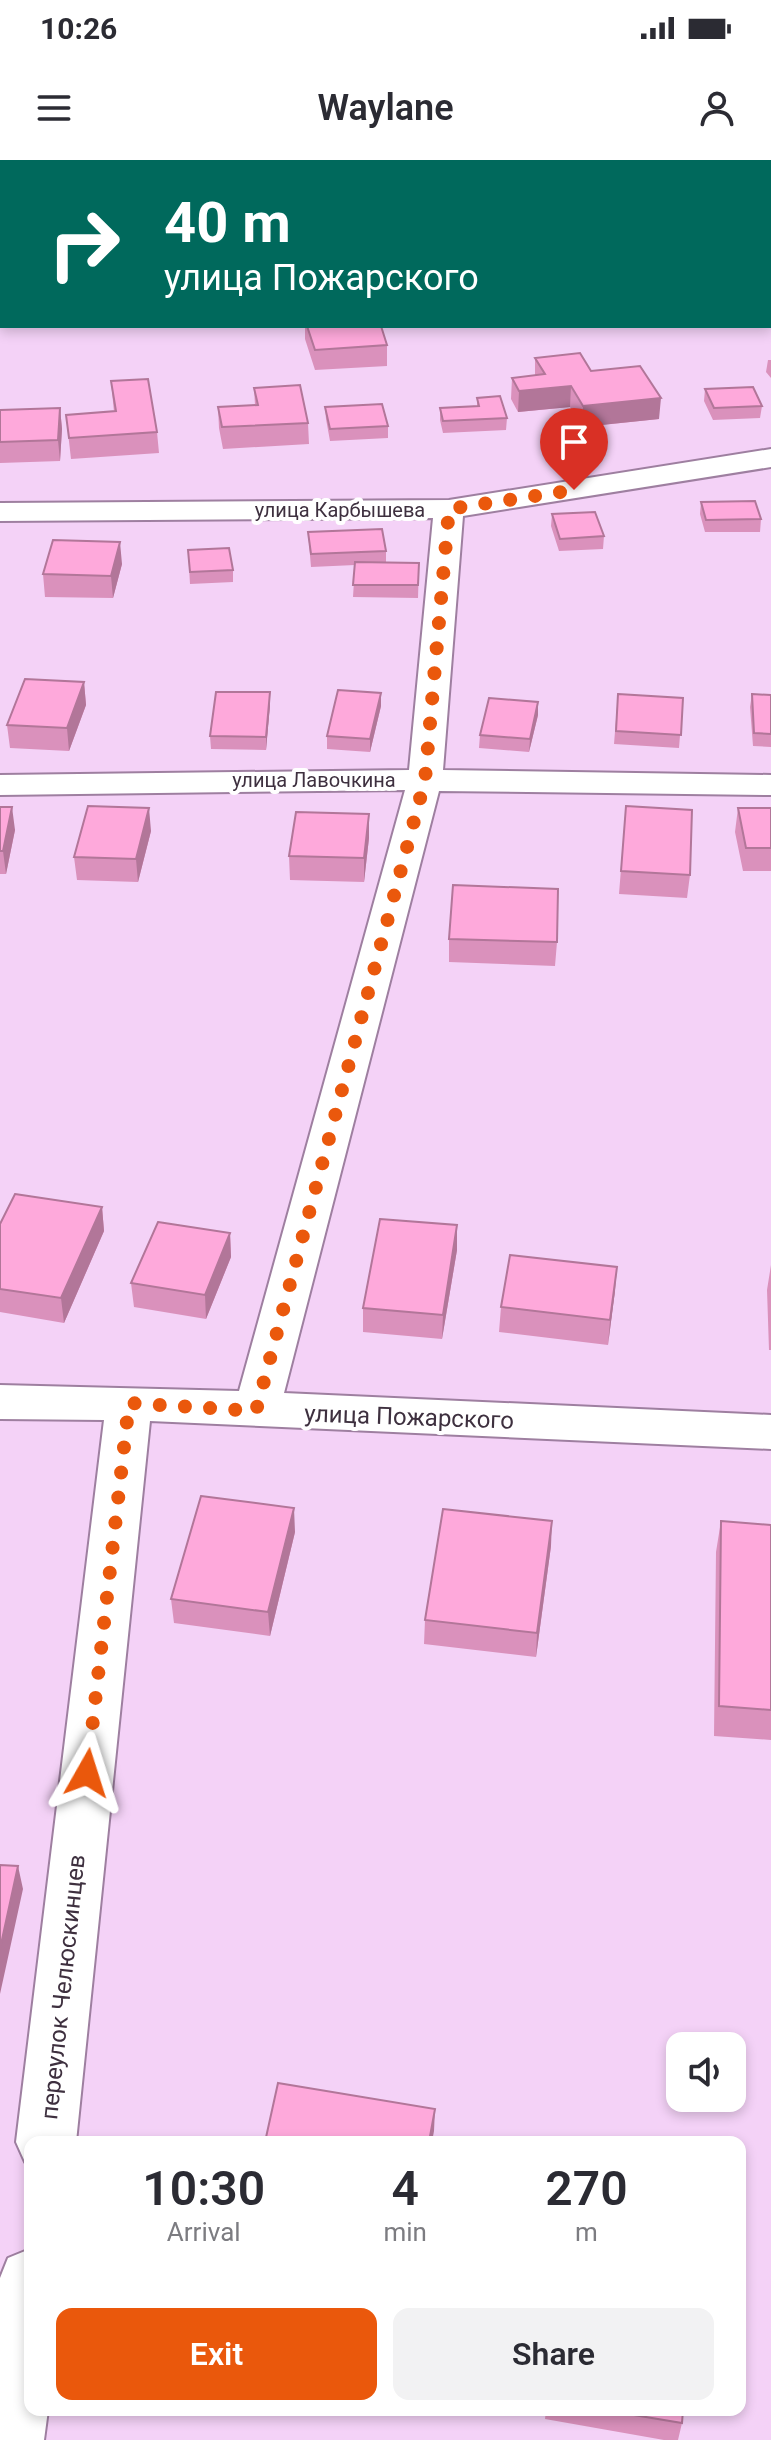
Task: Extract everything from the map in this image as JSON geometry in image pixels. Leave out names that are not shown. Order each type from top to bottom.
[{"type":"street","name":"улица Карбышева","points":[[0,512],[449,509],[771,458]]},
{"type":"street","points":[[256,1411],[425,780],[449,509]]},
{"type":"street","name":"улица Лавочкина","points":[[0,785],[425,780],[771,785]]},
{"type":"street","name":"улица Пожарского","points":[[0,1402],[129,1403],[771,1432]]},
{"type":"street","name":"переулок Челюскинцев","points":[[47,2136],[129,1403]]},
{"type":"street","points":[[12,2440],[24,2333]]},
{"type":"building","points":[[308,328],[382,328],[387,345],[315,350]]},
{"type":"building","points":[[580,353],[591,371],[640,366],[661,398],[583,406],[571,386],[519,391],[512,378],[545,374],[535,358]]},
{"type":"building","points":[[148,379],[157,432],[69,438],[66,415],[116,411],[111,381]]},
{"type":"building","points":[[300,385],[308,423],[222,427],[218,407],[258,405],[254,388]]},
{"type":"building","points":[[753,387],[762,406],[714,408],[705,389]]},
{"type":"building","points":[[500,396],[507,418],[443,421],[440,408],[479,406],[477,398]]},
{"type":"building","points":[[382,404],[388,426],[330,429],[325,407]]},
{"type":"building","points":[[60,408],[58,440],[0,442],[0,410]]},
{"type":"building","points":[[755,501],[761,519],[706,520],[701,502]]},
{"type":"building","points":[[595,512],[604,536],[560,539],[552,514]]},
{"type":"building","points":[[382,529],[386,551],[311,554],[308,532]]},
{"type":"building","points":[[53,540],[120,542],[111,576],[43,574]]},
{"type":"building","points":[[229,548],[233,570],[190,572],[188,550]]},
{"type":"building","points":[[355,562],[419,563],[418,585],[353,585]]},
{"type":"building","points":[[25,679],[84,682],[67,728],[7,725]]},
{"type":"building","points":[[338,690],[381,693],[370,739],[327,736]]},
{"type":"building","points":[[216,692],[270,692],[266,737],[210,736]]},
{"type":"building","points":[[618,694],[683,698],[681,735],[616,731]]},
{"type":"building","points":[[752,694],[771,695],[771,734],[754,733]]},
{"type":"building","points":[[489,698],[538,702],[530,739],[480,735]]},
{"type":"building","points":[[88,806],[149,808],[136,859],[74,857]]},
{"type":"building","points":[[626,806],[692,810],[690,875],[621,871]]},
{"type":"building","points":[[0,807],[12,807],[3,851],[0,851]]},
{"type":"building","points":[[738,808],[771,808],[771,848],[746,848]]},
{"type":"building","points":[[296,812],[369,814],[364,858],[289,856]]},
{"type":"building","points":[[453,885],[558,889],[557,942],[449,939]]},
{"type":"building","points":[[15,1194],[102,1207],[61,1298],[0,1289],[0,1224]]},
{"type":"building","points":[[380,1219],[457,1225],[443,1315],[363,1308]]},
{"type":"building","points":[[158,1222],[230,1233],[205,1295],[131,1283]]},
{"type":"building","points":[[510,1255],[617,1267],[610,1320],[501,1307]]},
{"type":"building","points":[[201,1496],[294,1508],[268,1612],[171,1599]]},
{"type":"building","points":[[443,1509],[552,1521],[537,1633],[425,1620]]},
{"type":"building","points":[[721,1521],[771,1525],[771,1710],[719,1706]]},
{"type":"building","points":[[0,1865],[18,1866],[0,1949]]},
{"type":"building","points":[[278,2083],[435,2109],[430,2136],[266,2136]]},
{"type":"building","points":[[640,2416],[683,2416],[682,2423]]},
{"type":"route","points":[[87,1773],[129,1403],[256,1411],[425,780],[449,509],[574,490]]}]
